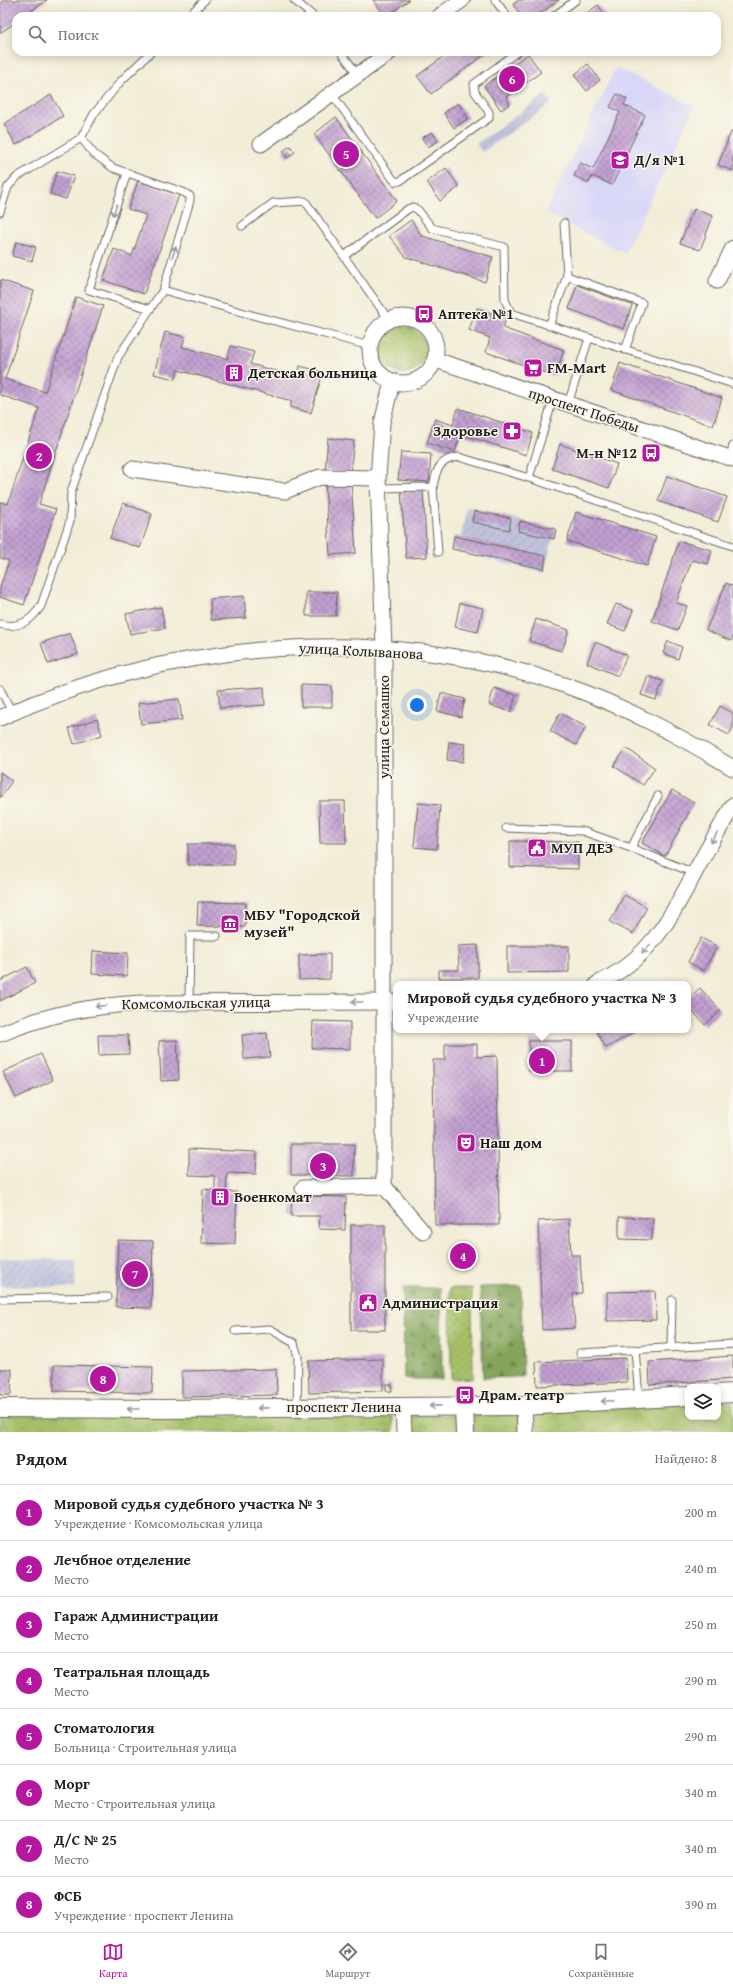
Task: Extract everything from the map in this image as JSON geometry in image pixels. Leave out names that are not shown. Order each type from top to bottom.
[{"type":"street","points":[[446,12],[462,0]]},
{"type":"street","points":[[262,144],[385,56]]},
{"type":"street","points":[[717,281],[733,248]]},
{"type":"street","points":[[400,317],[411,317],[425,325],[435,338],[437,349],[436,360],[431,370],[423,377],[413,382],[392,382],[382,376],[375,367],[371,357],[370,346],[373,335],[380,326],[389,320],[400,317]]},
{"type":"street","name":"проспект Победы","points":[[436,360],[553,400],[732,454]]},
{"type":"street","name":"улица Семашко","points":[[384,1186],[390,1002],[384,649],[378,483],[382,423],[392,382]]},
{"type":"street","points":[[132,469],[285,491],[320,477],[378,483]]},
{"type":"street","name":"улица Колыванова","points":[[6,715],[50,697],[108,678],[169,662],[234,652],[299,647],[384,649],[462,659],[513,670],[563,684],[605,701],[688,740],[733,768]]},
{"type":"street","points":[[603,981],[613,976],[637,959],[658,936],[733,805]]},
{"type":"street","name":"Комсомольская улица","points":[[0,1034],[29,1022],[67,1011],[104,1005],[189,1002],[390,1002]]},
{"type":"street","points":[[303,1188],[384,1186],[423,1232]]},
{"type":"street","points":[[721,1394],[733,1393]]},
{"type":"street","name":"проспект Ленина","points":[[0,1408],[524,1406],[685,1396]]},
{"type":"street","points":[[464,1406],[465,1432]]},
{"type":"street","points":[[524,1406],[524,1432]]},
{"type":"street","points":[[403,1407],[404,1432]]},
{"type":"lane","points":[[192,12],[204,0]]},
{"type":"lane","points":[[294,0],[308,12]]},
{"type":"lane","points":[[495,0],[504,12]]},
{"type":"lane","points":[[560,12],[576,0]]},
{"type":"lane","points":[[0,212],[8,187],[17,177],[81,138],[94,114],[121,81],[147,56]]},
{"type":"lane","points":[[344,56],[358,76]]},
{"type":"lane","points":[[332,94],[393,179],[400,181],[489,118],[490,112],[475,92],[474,84],[512,56]]},
{"type":"lane","points":[[0,624],[13,625],[24,623],[34,617],[41,606],[70,521],[71,492],[118,357],[163,290],[190,201],[190,196],[183,192],[113,168],[102,162],[81,138]]},
{"type":"lane","points":[[127,173],[89,290],[150,309]]},
{"type":"lane","points":[[0,190],[8,187]]},
{"type":"lane","points":[[242,226],[274,203],[305,201],[389,320]]},
{"type":"lane","points":[[344,256],[408,209],[413,207],[418,210],[432,228],[504,247],[505,300],[511,313],[733,384]]},
{"type":"lane","points":[[549,326],[567,276],[564,223]]},
{"type":"lane","points":[[567,276],[642,303],[625,350]]},
{"type":"lane","points":[[163,290],[370,346]]},
{"type":"lane","points":[[568,404],[589,338]]},
{"type":"lane","points":[[529,478],[553,400]]},
{"type":"lane","points":[[438,552],[433,487],[436,472],[448,458],[459,457],[529,478],[733,546]]},
{"type":"lane","points":[[378,483],[433,487]]},
{"type":"lane","points":[[0,689],[6,715]]},
{"type":"lane","points":[[631,848],[658,796]]},
{"type":"lane","points":[[506,828],[582,831],[631,848],[694,873]]},
{"type":"lane","points":[[189,1002],[190,936],[217,936]]},
{"type":"lane","points":[[0,1298],[108,1297]]},
{"type":"lane","points":[[671,1347],[672,1300]]},
{"type":"lane","points":[[235,1331],[270,1329],[294,1343],[298,1357],[298,1408]]},
{"type":"lane","points":[[580,1352],[733,1344]]},
{"type":"lane","points":[[635,1349],[639,1399]]},
{"type":"shaded area","name":"Д/я №1","points":[[616,67],[695,106],[625,253],[545,213]]},
{"type":"shaded area","points":[[546,94],[552,103],[482,152],[476,144]]},
{"type":"shaded area","points":[[468,507],[555,529],[544,573],[457,551]]},
{"type":"shaded area","points":[[0,1258],[76,1260],[75,1288],[0,1286]]},
{"type":"green space","points":[[403,327],[416,331],[422,337],[426,350],[422,363],[416,369],[403,373],[390,369],[384,363],[380,350],[384,337],[390,331]]},
{"type":"green space","points":[[521,1286],[523,1377],[483,1378],[480,1287]]},
{"type":"green space","points":[[403,1288],[441,1288],[442,1379],[404,1379]]},
{"type":"green space","points":[[450,1288],[472,1288],[473,1378],[451,1379]]},
{"type":"green space","points":[[721,1402],[733,1402],[733,1432],[537,1432],[536,1413],[685,1404],[685,1420],[721,1420]]},
{"type":"green space","points":[[519,1414],[519,1432],[473,1432],[473,1415]]},
{"type":"green space","points":[[0,1415],[393,1417],[393,1432],[0,1432]]},
{"type":"green space","points":[[457,1415],[457,1432],[412,1432],[411,1416]]},
{"type":"building","points":[[4,0],[47,0],[30,12],[12,12],[12,25],[0,33],[0,3]]},
{"type":"building","points":[[373,0],[409,0],[392,12],[382,12]]},
{"type":"building","points":[[519,0],[559,0],[542,12],[518,12],[513,4]]},
{"type":"building","points":[[598,5],[603,12],[588,12]]},
{"type":"building","points":[[444,56],[483,56],[431,94],[417,76]]},
{"type":"building","points":[[525,56],[529,56],[541,72],[506,97],[510,104],[501,110],[484,86]]},
{"type":"building","points":[[588,64],[600,80],[587,91],[574,75]]},
{"type":"building","points":[[617,94],[627,99],[624,105],[645,115],[612,185],[592,176],[589,183],[574,176],[580,163],[593,169],[620,112],[610,107]]},
{"type":"building","points":[[51,95],[63,116],[16,145],[4,124]]},
{"type":"building","points":[[458,103],[468,118],[454,128],[444,113]]},
{"type":"building","points":[[336,117],[397,201],[375,218],[314,134]]},
{"type":"building","points":[[432,132],[438,141],[428,147],[422,138]]},
{"type":"building","points":[[731,132],[733,132],[733,171],[718,165]]},
{"type":"building","points":[[290,146],[295,152],[287,158],[283,151]]},
{"type":"building","points":[[446,168],[459,187],[440,201],[427,182]]},
{"type":"building","points":[[57,171],[74,176],[66,199],[50,194]]},
{"type":"building","points":[[138,181],[179,195],[144,294],[103,280],[114,249],[132,256],[146,215],[128,209]]},
{"type":"building","points":[[694,209],[713,216],[700,250],[680,243]]},
{"type":"building","points":[[411,220],[422,236],[493,257],[485,282],[406,257],[389,236]]},
{"type":"building","points":[[16,242],[36,247],[32,261],[12,256]]},
{"type":"building","points":[[0,280],[34,291],[5,379],[45,392],[76,297],[103,306],[39,504],[56,509],[24,605],[0,597],[0,587],[9,561],[0,558],[0,502],[8,504],[39,408],[0,395]]},
{"type":"building","points":[[577,285],[632,305],[624,329],[569,309]]},
{"type":"building","points":[[477,308],[506,318],[503,328],[564,350],[555,376],[486,352],[490,338],[469,330]]},
{"type":"building","name":"Детская больница","points":[[165,332],[185,337],[182,347],[227,359],[231,346],[254,352],[250,364],[297,377],[300,366],[323,372],[311,413],[290,407],[292,401],[178,370],[175,379],[154,374]]},
{"type":"building","points":[[620,363],[722,398],[713,426],[611,390]]},
{"type":"building","points":[[458,408],[533,433],[526,455],[461,434],[455,452],[427,443],[435,419],[453,425]]},
{"type":"building","points":[[328,438],[354,441],[350,473],[325,471]]},
{"type":"building","points":[[560,444],[617,464],[609,488],[552,469]]},
{"type":"building","points":[[401,452],[431,454],[429,482],[398,480]]},
{"type":"building","points":[[667,476],[727,497],[718,522],[658,501]]},
{"type":"building","points":[[351,481],[356,553],[330,555],[325,483]]},
{"type":"building","points":[[423,490],[427,557],[406,558],[401,491]]},
{"type":"building","points":[[123,503],[152,514],[140,548],[110,538]]},
{"type":"building","points":[[474,511],[511,518],[509,530],[472,522]]},
{"type":"building","points":[[576,512],[656,537],[647,566],[567,541]]},
{"type":"building","points":[[520,521],[556,529],[554,539],[518,531]]},
{"type":"building","points":[[454,536],[546,556],[544,569],[452,549]]},
{"type":"building","points":[[679,541],[712,550],[708,564],[692,560],[676,603],[687,606],[678,630],[652,621]]},
{"type":"building","points":[[726,583],[733,586],[733,637],[731,641],[706,630]]},
{"type":"building","points":[[306,592],[337,592],[336,616],[306,616]]},
{"type":"building","points":[[244,596],[246,618],[211,620],[210,599]]},
{"type":"building","points":[[460,603],[483,608],[478,632],[455,627]]},
{"type":"building","points":[[616,604],[633,610],[625,631],[607,624]]},
{"type":"building","points":[[161,607],[165,628],[130,634],[126,614]]},
{"type":"building","points":[[536,619],[569,630],[562,651],[529,641]]},
{"type":"building","points":[[70,633],[78,654],[48,664],[41,643]]},
{"type":"building","points":[[668,641],[682,647],[678,659],[663,653]]},
{"type":"building","points":[[595,642],[627,655],[618,676],[587,663]]},
{"type":"building","points":[[648,676],[663,681],[656,700],[641,695]]},
{"type":"building","points":[[301,685],[332,686],[332,707],[301,707]]},
{"type":"building","points":[[264,687],[265,705],[220,708],[218,690]]},
{"type":"building","points":[[494,688],[516,695],[511,712],[489,705]]},
{"type":"building","points":[[441,693],[465,699],[461,717],[437,711]]},
{"type":"building","points":[[179,699],[182,720],[141,724],[138,703]]},
{"type":"building","points":[[720,706],[733,713],[733,727],[729,735],[710,725]]},
{"type":"building","points":[[560,713],[586,727],[576,745],[550,731]]},
{"type":"building","points":[[97,719],[102,735],[74,744],[69,728]]},
{"type":"building","points":[[449,742],[465,744],[463,762],[447,760]]},
{"type":"building","points":[[626,748],[655,768],[643,785],[614,766]]},
{"type":"building","points":[[0,772],[12,781],[0,798]]},
{"type":"building","points":[[672,790],[694,803],[665,856],[642,843]]},
{"type":"building","points":[[319,801],[345,801],[346,843],[320,843]]},
{"type":"building","points":[[418,803],[440,805],[437,849],[414,847]]},
{"type":"building","points":[[510,841],[578,842],[578,869],[510,867]]},
{"type":"building","points":[[188,844],[234,844],[234,865],[188,865]]},
{"type":"building","points":[[624,895],[647,907],[633,934],[610,922]]},
{"type":"building","points":[[198,902],[246,903],[245,927],[197,926]]},
{"type":"building","points":[[701,938],[717,946],[704,971],[688,962]]},
{"type":"building","points":[[478,945],[478,978],[439,978],[439,970],[459,970],[458,946]]},
{"type":"building","points":[[507,946],[569,946],[569,972],[507,973]]},
{"type":"building","points":[[93,951],[128,953],[127,976],[92,974]]},
{"type":"building","points":[[330,954],[330,979],[299,980],[299,955]]},
{"type":"building","points":[[27,967],[35,983],[0,1001],[0,981]]},
{"type":"building","points":[[700,988],[721,1011],[705,1025],[691,1009],[691,996]]},
{"type":"building","points":[[313,1021],[350,1022],[350,1049],[312,1048]]},
{"type":"building","points":[[267,1033],[270,1057],[244,1059],[242,1035]]},
{"type":"building","points":[[598,1033],[633,1033],[606,1048]]},
{"type":"building","points":[[98,1035],[128,1035],[129,1054],[99,1055]]},
{"type":"building","points":[[177,1040],[179,1080],[161,1081],[159,1041]]},
{"type":"building","points":[[529,1041],[572,1041],[572,1071],[529,1071]]},
{"type":"building","name":"Наш дом","points":[[445,1044],[477,1044],[477,1057],[497,1056],[499,1225],[435,1225],[433,1060],[445,1060]]},
{"type":"building","points":[[41,1054],[53,1080],[16,1098],[3,1072]]},
{"type":"building","points":[[291,1144],[354,1144],[354,1176],[291,1175]]},
{"type":"building","name":"Военкомат","points":[[189,1149],[257,1152],[256,1174],[227,1173],[226,1192],[237,1192],[235,1244],[201,1243],[203,1189],[215,1190],[215,1176],[189,1175]]},
{"type":"building","points":[[292,1196],[346,1197],[345,1230],[319,1229],[320,1216],[291,1216]]},
{"type":"building","points":[[619,1217],[653,1218],[652,1240],[619,1239]]},
{"type":"building","points":[[569,1219],[571,1255],[580,1255],[582,1293],[573,1294],[575,1328],[542,1330],[538,1221]]},
{"type":"building","name":"Администрация","points":[[351,1225],[385,1225],[385,1330],[351,1330]]},
{"type":"building","points":[[118,1240],[153,1241],[151,1308],[116,1307]]},
{"type":"building","points":[[655,1291],[656,1320],[607,1321],[607,1292]]},
{"type":"building","points":[[733,1356],[733,1379],[650,1385],[649,1362]]},
{"type":"building","points":[[626,1358],[627,1382],[537,1386],[536,1362]]},
{"type":"building","points":[[383,1359],[383,1391],[309,1393],[308,1361]]},
{"type":"building","points":[[54,1365],[153,1367],[152,1393],[54,1391]]},
{"type":"building","points":[[0,1369],[12,1369],[11,1395],[0,1395]]},
{"type":"building","points":[[276,1369],[277,1395],[182,1397],[182,1371]]},
{"type":"building","points":[[386,1384],[391,1384],[392,1391],[386,1391]]},
{"type":"place","name":"Морг","points":[[512,79]]},
{"type":"place","name":"Стоматология","points":[[346,154]]},
{"type":"place","name":"Д/я №1","points":[[620,160]]},
{"type":"place","name":"Аптека №1","points":[[424,314]]},
{"type":"place","name":"FM-Mart","points":[[533,368]]},
{"type":"place","name":"Детская больница","points":[[234,373]]},
{"type":"place","name":"Здоровье","points":[[512,431]]},
{"type":"place","name":"М-н №12","points":[[651,453]]},
{"type":"place","name":"Лечбное отделение","points":[[39,456]]},
{"type":"place","name":"МУП ДЕЗ","points":[[537,848]]},
{"type":"place","name":"МБУ \"Городской музей\"","points":[[230,924]]},
{"type":"place","name":"Мировой судья судебного участка № 3","points":[[542,1061]]},
{"type":"place","name":"Наш дом","points":[[466,1143]]},
{"type":"place","name":"Гараж Администрации","points":[[323,1166]]},
{"type":"place","name":"Военкомат","points":[[220,1197]]},
{"type":"place","name":"Театральная площадь","points":[[463,1256]]},
{"type":"place","name":"Д/С № 25","points":[[135,1274]]},
{"type":"place","name":"Администрация","points":[[368,1303]]},
{"type":"place","name":"ФСБ","points":[[103,1379]]},
{"type":"place","name":"Драм. театр","points":[[465,1395]]}]
